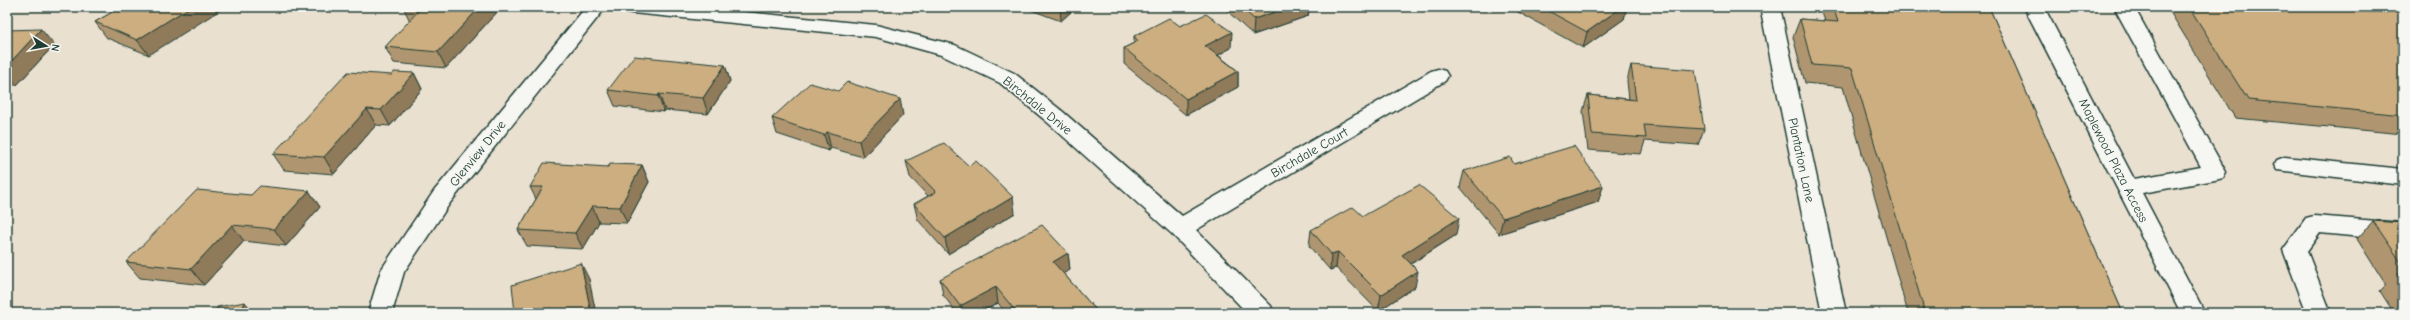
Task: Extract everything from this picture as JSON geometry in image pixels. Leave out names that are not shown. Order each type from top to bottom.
[{"type":"street","name":"Glenview Drive","points":[[380,313],[393,270],[442,198],[596,7]]},
{"type":"street","name":"Birchdale Drive","points":[[632,7],[876,31],[948,50],[1007,78],[1054,116],[1180,228],[1262,313]]},
{"type":"street","name":"Plantation Lane","points":[[1770,7],[1834,313]]},
{"type":"street","name":"Maplewood Plaza Access","points":[[2034,7],[2193,313]]},
{"type":"street","points":[[2124,7],[2215,172],[2128,188]]},
{"type":"street","name":"Birchdale Court","points":[[1180,228],[1438,76]]},
{"type":"street","points":[[2285,165],[2403,177]]},
{"type":"street","points":[[2319,313],[2295,250],[2314,224],[2403,232]]},
{"type":"building","points":[[121,7],[190,7],[137,40],[95,22]]},
{"type":"building","points":[[404,7],[480,7],[438,52],[385,47],[420,9]]},
{"type":"building","points":[[1240,7],[1289,7],[1254,19]]},
{"type":"building","points":[[1541,7],[1622,7],[1587,32]]},
{"type":"building","points":[[1833,7],[1989,7],[2123,313],[1925,313],[1852,68],[1812,65],[1800,19],[1838,22]]},
{"type":"building","points":[[2189,7],[2403,7],[2403,115],[2248,100]]},
{"type":"building","points":[[1206,14],[1232,32],[1205,46],[1238,71],[1186,99],[1124,48],[1138,41],[1134,36],[1169,18],[1180,26]]},
{"type":"building","points":[[41,29],[7,66],[7,30]]},
{"type":"building","points":[[634,56],[725,65],[703,98],[659,94],[658,96],[608,90]]},
{"type":"building","points":[[1631,65],[1695,70],[1704,129],[1644,125],[1646,138],[1592,134],[1588,95],[1636,100]]},
{"type":"building","points":[[348,72],[392,75],[394,72],[414,73],[381,110],[367,109],[324,157],[273,154]]},
{"type":"building","points":[[847,82],[900,99],[859,141],[827,132],[824,135],[772,118],[810,83],[838,91]]},
{"type":"building","points":[[944,143],[969,166],[976,161],[1013,197],[945,238],[914,204],[936,192],[906,161]]},
{"type":"building","points":[[1574,146],[1603,186],[1503,218],[1464,171],[1510,157],[1514,164]]},
{"type":"building","points":[[544,163],[608,167],[610,164],[642,165],[620,207],[592,206],[575,233],[518,230],[543,187],[530,187]]},
{"type":"building","points":[[1419,185],[1459,218],[1402,255],[1418,271],[1381,295],[1338,252],[1331,254],[1311,230],[1353,207],[1363,216]]},
{"type":"building","points":[[260,186],[309,191],[274,229],[232,225],[191,269],[126,262],[197,190],[251,195]]},
{"type":"building","points":[[2373,221],[2403,223],[2403,265]]},
{"type":"building","points":[[1042,225],[1068,253],[1053,262],[1096,310],[1090,313],[1017,313],[996,287],[960,306],[940,279]]},
{"type":"building","points":[[581,263],[591,313],[515,313],[512,285]]},
{"type":"building","points":[[2398,273],[2403,273],[2403,281]]},
{"type":"building","points":[[245,302],[241,313],[200,313],[217,310],[217,307]]}]
